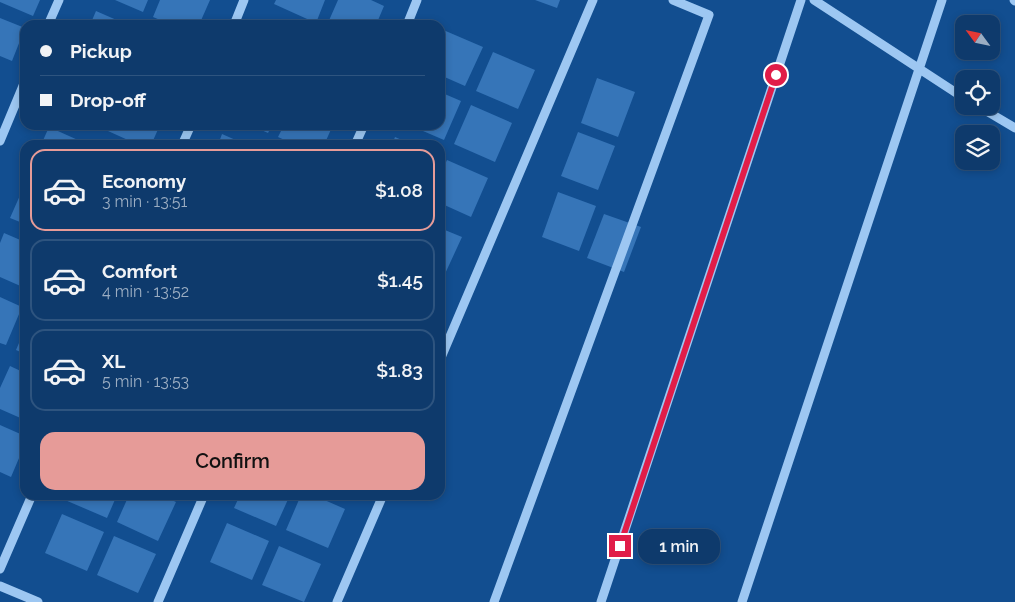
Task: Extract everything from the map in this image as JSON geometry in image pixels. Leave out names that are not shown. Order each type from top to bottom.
[{"type":"street","points":[[50,20],[59,0]]},
{"type":"street","points":[[236,20],[244,0]]},
{"type":"street","points":[[409,20],[417,0]]},
{"type":"street","points":[[445,348],[593,0]]},
{"type":"street","points":[[494,602],[709,16],[673,0]]},
{"type":"street","points":[[601,602],[801,0]]},
{"type":"street","points":[[814,0],[955,92]]},
{"type":"street","points":[[742,602],[942,0]]},
{"type":"street","points":[[0,141],[20,93]]},
{"type":"street","points":[[993,115],[1015,128]]},
{"type":"street","points":[[0,569],[30,500]]},
{"type":"street","points":[[158,602],[202,500]]},
{"type":"street","points":[[338,602],[381,500]]},
{"type":"street","points":[[0,586],[38,602]]},
{"type":"building","points":[[0,0],[40,0],[33,16],[0,2]]},
{"type":"building","points":[[115,0],[148,0],[143,12]]},
{"type":"building","points":[[160,0],[210,0],[201,20],[160,20],[153,17]]},
{"type":"building","points":[[276,0],[325,0],[317,20],[309,20],[274,4]]},
{"type":"building","points":[[338,0],[371,0],[384,6],[378,20],[329,20]]},
{"type":"building","points":[[535,0],[560,0],[557,8]]},
{"type":"building","points":[[96,11],[117,20],[92,20]]},
{"type":"building","points":[[0,18],[20,26],[20,41],[12,61],[0,56]]},
{"type":"building","points":[[445,31],[483,47],[465,86],[445,77]]},
{"type":"building","points":[[493,52],[535,70],[518,109],[476,91]]},
{"type":"building","points":[[597,78],[635,92],[618,137],[581,123]]},
{"type":"building","points":[[445,94],[461,101],[444,140],[421,130],[445,130]]},
{"type":"building","points":[[471,105],[512,123],[495,162],[454,144]]},
{"type":"building","points":[[48,130],[56,130],[78,140],[43,140]]},
{"type":"building","points":[[158,130],[153,140],[128,140],[108,131]]},
{"type":"building","points":[[282,130],[331,130],[326,140],[285,140],[278,137]]},
{"type":"building","points":[[578,132],[615,146],[598,190],[561,176]]},
{"type":"building","points":[[222,134],[236,140],[220,140]]},
{"type":"building","points":[[447,160],[488,178],[471,217],[445,205],[445,164]]},
{"type":"building","points":[[558,192],[596,206],[579,251],[542,237]]},
{"type":"building","points":[[20,195],[20,222],[10,218]]},
{"type":"building","points":[[604,214],[641,227],[624,272],[587,258]]},
{"type":"building","points":[[445,230],[462,237],[445,274]]},
{"type":"building","points":[[4,233],[20,240],[20,286],[0,277],[0,243]]},
{"type":"building","points":[[0,297],[20,306],[20,312],[6,345],[0,343]]},
{"type":"building","points":[[20,341],[20,352],[16,350]]},
{"type":"building","points":[[10,366],[20,371],[20,418],[0,409],[0,388]]},
{"type":"building","points":[[0,425],[20,434],[20,456],[11,477],[0,472]]},
{"type":"building","points":[[65,500],[115,500],[107,518]]},
{"type":"building","points":[[127,500],[172,500],[176,502],[158,541],[117,522]]},
{"type":"building","points":[[238,500],[288,500],[276,526],[234,508]]},
{"type":"building","points":[[299,500],[324,500],[345,509],[328,548],[286,530]]},
{"type":"building","points":[[62,514],[104,532],[87,571],[45,553]]},
{"type":"building","points":[[227,523],[269,541],[252,580],[210,562]]},
{"type":"building","points":[[114,536],[156,554],[138,593],[97,575]]},
{"type":"building","points":[[279,546],[321,564],[304,602],[262,585]]},
{"type":"route","points":[[620,546],[776,75]]}]
